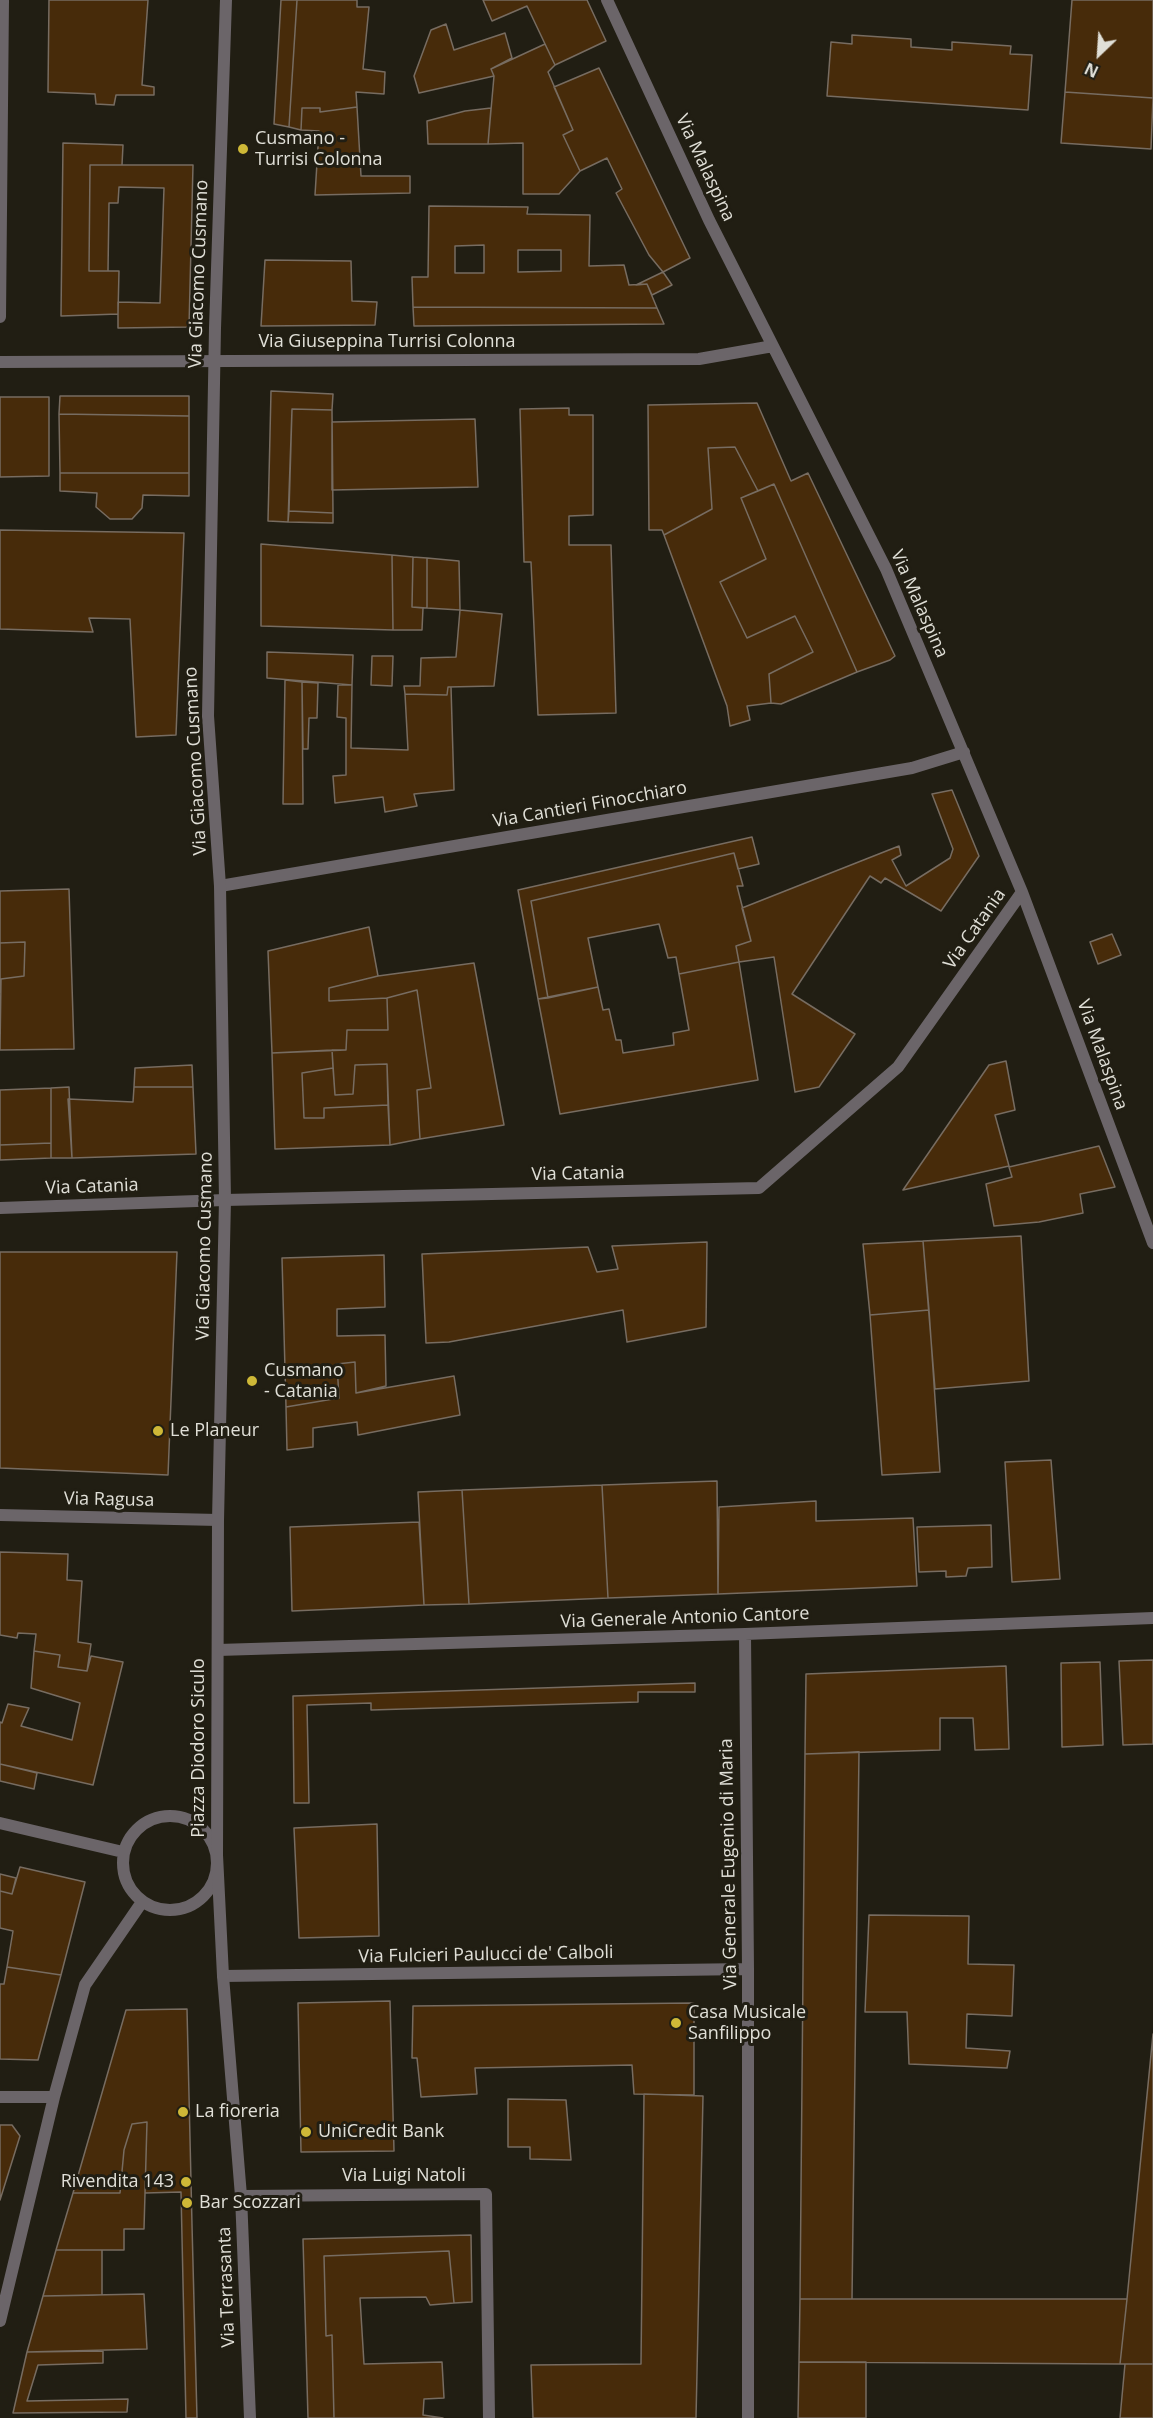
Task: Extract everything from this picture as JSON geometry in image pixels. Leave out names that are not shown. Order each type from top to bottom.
[{"type":"street","points":[[0,317],[3,0]]},
{"type":"street","name":"Via Giacomo Cusmano","points":[[218,1520],[225,1200],[220,886],[208,716],[214,361],[226,0]]},
{"type":"street","name":"Via Malaspina","points":[[607,0],[709,220],[885,569],[1022,892],[1153,1243]]},
{"type":"street","name":"Via Giuseppina Turrisi Colonna","points":[[0,362],[699,359],[773,346]]},
{"type":"street","name":"Via Cantieri Finocchiaro","points":[[220,886],[912,768],[964,752]]},
{"type":"street","name":"Via Catania","points":[[0,1208],[225,1200],[759,1188],[898,1067],[1022,892]]},
{"type":"street","name":"Via Ragusa","points":[[0,1515],[218,1520]]},
{"type":"street","name":"Piazza Diodoro Siculo","points":[[218,1520],[217,1855],[223,1976]]},
{"type":"street","name":"Via Generale Antonio Cantore","points":[[218,1650],[745,1634],[1153,1618]]},
{"type":"street","name":"Via Generale Eugenio di Maria","points":[[745,1634],[748,2418]]},
{"type":"street","points":[[171,1815],[187,1819],[201,1827],[211,1840],[217,1855],[217,1871],[212,1886],[202,1899],[188,1907],[172,1911],[157,1909],[142,1902],[125,1880],[122,1866],[123,1852],[129,1837],[141,1825],[155,1817],[171,1815]]},
{"type":"street","points":[[0,1823],[123,1852]]},
{"type":"street","points":[[0,2321],[54,2097],[84,1985],[142,1902]]},
{"type":"street","name":"Via Fulcieri Paulucci de' Calboli","points":[[223,1976],[748,1969]]},
{"type":"street","name":"Via Terrasanta","points":[[223,1976],[242,2196],[250,2418]]},
{"type":"street","points":[[0,2097],[54,2097]]},
{"type":"street","name":"Via Luigi Natoli","points":[[242,2196],[486,2194],[489,2418]]},
{"type":"building","points":[[49,0],[148,0],[142,85],[154,87],[154,95],[116,95],[114,105],[96,104],[95,94],[48,92]]},
{"type":"building","points":[[281,0],[297,0],[289,127],[274,124]]},
{"type":"building","points":[[297,0],[357,0],[357,7],[369,7],[363,69],[385,72],[384,94],[356,92],[357,107],[320,112],[320,108],[302,108],[301,130],[289,127]]},
{"type":"building","points":[[483,0],[587,0],[606,41],[555,65],[527,6],[492,21]]},
{"type":"building","points":[[1072,0],[1153,0],[1153,98],[1065,92]]},
{"type":"building","points":[[446,24],[454,50],[505,33],[512,58],[491,69],[494,76],[419,93],[414,76],[431,30]]},
{"type":"building","points":[[852,35],[911,39],[911,47],[952,50],[952,42],[1011,46],[1010,54],[1032,55],[1028,110],[827,96],[831,42],[852,44]]},
{"type":"building","points":[[545,44],[555,65],[548,72],[573,130],[563,135],[580,171],[559,194],[523,194],[523,143],[488,144],[494,76],[491,69]]},
{"type":"building","points":[[599,68],[690,258],[663,272],[649,255],[616,193],[622,189],[607,158],[580,171],[563,135],[573,130],[554,87]]},
{"type":"building","points":[[1065,92],[1153,98],[1151,149],[1061,143]]},
{"type":"building","points":[[357,107],[361,176],[410,176],[410,193],[315,195],[319,131],[301,130],[302,108],[320,108],[320,112]]},
{"type":"building","points":[[491,108],[488,144],[428,144],[427,121],[465,111]]},
{"type":"building","points":[[63,143],[123,145],[122,165],[90,165],[89,271],[119,271],[118,314],[61,316]]},
{"type":"building","points":[[90,165],[193,165],[189,327],[118,328],[118,302],[160,303],[164,188],[119,187],[118,203],[109,203],[108,271],[89,271]]},
{"type":"building","points":[[429,206],[528,207],[527,214],[590,215],[589,266],[624,265],[629,285],[647,284],[657,308],[413,307],[412,277],[428,277]],"holes":[[[484,245],[484,273],[455,273],[455,246]],[[518,250],[561,250],[561,271],[518,272]]]},
{"type":"building","points":[[265,260],[351,261],[352,301],[377,302],[375,325],[261,326]]},
{"type":"building","points":[[663,272],[672,285],[652,295],[647,284],[636,285]]},
{"type":"building","points":[[413,307],[657,308],[664,324],[414,326]]},
{"type":"building","points":[[271,391],[333,394],[332,410],[292,409],[288,522],[268,521]]},
{"type":"building","points":[[60,396],[189,396],[189,416],[59,414]]},
{"type":"building","points":[[0,397],[49,397],[49,476],[0,477]]},
{"type":"building","points":[[757,403],[791,481],[808,473],[895,656],[890,660],[857,672],[774,484],[758,491],[735,447],[708,448],[712,509],[664,535],[662,530],[649,530],[648,405]]},
{"type":"building","points":[[569,408],[569,415],[593,415],[593,515],[569,516],[569,545],[611,545],[616,713],[538,715],[531,562],[524,562],[520,409]]},
{"type":"building","points":[[292,409],[332,410],[333,513],[289,511]]},
{"type":"building","points":[[59,414],[189,416],[189,473],[60,473]]},
{"type":"building","points":[[475,419],[478,487],[332,490],[332,422]]},
{"type":"building","points":[[735,447],[758,491],[741,498],[766,559],[720,582],[747,638],[795,616],[813,652],[769,674],[771,703],[747,706],[750,720],[730,726],[727,706],[664,535],[712,509],[708,448]]},
{"type":"building","points":[[60,473],[189,473],[189,496],[143,495],[142,508],[132,519],[110,519],[96,507],[97,493],[60,491]]},
{"type":"building","points":[[774,484],[857,672],[781,704],[771,703],[769,674],[813,652],[795,616],[747,638],[720,582],[766,559],[741,498]]},
{"type":"building","points":[[289,511],[333,513],[333,523],[288,522]]},
{"type":"building","points":[[0,530],[184,533],[176,735],[136,737],[130,619],[89,618],[93,632],[0,629]]},
{"type":"building","points":[[261,544],[392,555],[393,630],[261,626]]},
{"type":"building","points":[[392,555],[413,557],[412,607],[423,608],[422,630],[393,630]]},
{"type":"building","points":[[413,557],[427,558],[427,608],[412,607]]},
{"type":"building","points":[[427,558],[459,561],[460,610],[427,608]]},
{"type":"building","points":[[460,610],[502,614],[494,686],[448,687],[447,695],[405,694],[404,686],[420,686],[421,658],[456,657]]},
{"type":"building","points":[[267,652],[353,655],[352,685],[267,678]]},
{"type":"building","points":[[372,656],[393,656],[392,686],[371,685]]},
{"type":"building","points":[[285,680],[302,682],[303,804],[283,804]]},
{"type":"building","points":[[302,682],[318,683],[317,718],[309,718],[308,749],[303,749]]},
{"type":"building","points":[[338,685],[352,685],[351,748],[408,750],[405,694],[447,695],[448,687],[451,687],[454,790],[414,794],[417,806],[385,812],[383,797],[335,803],[333,776],[346,775],[346,718],[337,717]]},
{"type":"building","points":[[952,790],[979,856],[941,911],[885,878],[881,883],[870,876],[792,994],[855,1034],[819,1087],[795,1092],[774,957],[739,962],[736,946],[751,941],[742,908],[899,846],[901,855],[892,860],[906,886],[950,858],[953,849],[932,794]]},
{"type":"building","points":[[752,837],[759,864],[738,869],[734,853],[531,901],[548,998],[538,999],[518,890]]},
{"type":"building","points":[[734,853],[743,886],[737,886],[751,941],[736,946],[739,962],[679,974],[676,957],[668,958],[659,924],[588,938],[598,987],[548,998],[531,901]]},
{"type":"building","points":[[69,889],[74,1049],[0,1050],[1,979],[24,976],[25,942],[0,943],[0,891]]},
{"type":"building","points":[[369,927],[378,976],[329,988],[329,1001],[387,998],[388,1030],[347,1030],[346,1050],[272,1053],[268,951]]},
{"type":"building","points":[[1112,934],[1121,955],[1098,964],[1090,942]]},
{"type":"building","points":[[25,942],[24,976],[1,979],[0,992],[0,943]]},
{"type":"building","points":[[739,962],[758,1080],[560,1114],[538,999],[598,987],[603,1010],[609,1009],[616,1040],[621,1040],[623,1053],[674,1045],[673,1033],[689,1030],[679,974]]},
{"type":"building","points":[[474,963],[504,1125],[420,1139],[417,1090],[431,1088],[417,990],[387,998],[329,1001],[329,988],[378,976]]},
{"type":"building","points":[[417,990],[431,1088],[417,1090],[420,1139],[390,1145],[387,1064],[355,1065],[353,1094],[335,1095],[332,1050],[346,1050],[347,1030],[388,1030],[387,998]]},
{"type":"building","points":[[332,1050],[333,1068],[302,1073],[304,1118],[324,1118],[324,1108],[388,1105],[390,1145],[275,1149],[272,1053]]},
{"type":"building","points":[[1006,1061],[1015,1110],[995,1115],[1009,1166],[903,1190],[989,1065]]},
{"type":"building","points":[[387,1064],[388,1105],[324,1108],[324,1118],[304,1118],[302,1073],[333,1068],[335,1095],[353,1094],[355,1065]]},
{"type":"building","points":[[192,1065],[193,1087],[134,1087],[135,1068]]},
{"type":"building","points":[[69,1087],[72,1158],[51,1158],[51,1088]]},
{"type":"building","points":[[134,1087],[193,1087],[196,1154],[72,1158],[68,1099],[133,1102]]},
{"type":"building","points":[[51,1088],[51,1143],[0,1145],[0,1090]]},
{"type":"building","points":[[51,1143],[51,1158],[0,1160],[0,1145]]},
{"type":"building","points":[[1099,1146],[1115,1187],[1080,1194],[1083,1213],[1039,1222],[994,1226],[986,1184],[1012,1177],[1009,1167]]},
{"type":"building","points":[[1021,1236],[1029,1381],[935,1389],[923,1241]]},
{"type":"building","points":[[923,1241],[929,1310],[870,1315],[863,1244]]},
{"type":"building","points":[[707,1242],[706,1327],[627,1342],[623,1310],[449,1342],[426,1343],[422,1254],[588,1247],[597,1272],[618,1269],[612,1246]]},
{"type":"building","points":[[0,1252],[177,1252],[168,1475],[0,1468]]},
{"type":"building","points":[[384,1255],[385,1307],[337,1309],[337,1336],[385,1335],[386,1386],[356,1393],[355,1362],[337,1364],[339,1398],[286,1407],[282,1258]]},
{"type":"building","points":[[929,1310],[940,1472],[882,1475],[870,1315]]},
{"type":"building","points":[[355,1362],[356,1393],[454,1376],[460,1415],[358,1435],[357,1422],[313,1428],[313,1447],[287,1450],[286,1407],[339,1398],[337,1364]]},
{"type":"building","points":[[1051,1460],[1060,1579],[1012,1582],[1005,1462]]},
{"type":"building","points":[[717,1481],[718,1594],[608,1598],[602,1485]]},
{"type":"building","points":[[602,1485],[608,1598],[469,1604],[462,1490]]},
{"type":"building","points":[[462,1490],[469,1604],[424,1605],[418,1492]]},
{"type":"building","points":[[816,1501],[816,1521],[913,1518],[917,1586],[718,1594],[719,1507]]},
{"type":"building","points":[[419,1522],[424,1605],[292,1611],[290,1527]]},
{"type":"building","points":[[991,1525],[992,1567],[968,1568],[966,1576],[946,1577],[946,1571],[919,1572],[917,1527]]},
{"type":"building","points":[[0,1552],[68,1554],[67,1580],[82,1581],[78,1642],[91,1644],[87,1671],[58,1667],[60,1655],[34,1651],[36,1634],[18,1633],[17,1638],[0,1635]]},
{"type":"building","points":[[34,1651],[60,1655],[58,1667],[87,1671],[91,1656],[123,1662],[93,1785],[0,1764],[0,1722],[2,1723],[8,1704],[29,1708],[21,1726],[72,1740],[80,1703],[31,1688]]},
{"type":"building","points":[[1153,1660],[1153,1744],[1123,1745],[1119,1661]]},
{"type":"building","points":[[1100,1662],[1103,1745],[1062,1747],[1061,1663]]},
{"type":"building","points":[[1006,1666],[1009,1749],[975,1750],[973,1718],[940,1718],[940,1750],[805,1754],[806,1674]]},
{"type":"building","points":[[695,1683],[695,1692],[638,1692],[638,1702],[371,1710],[371,1703],[307,1705],[309,1803],[294,1803],[293,1696]]},
{"type":"building","points":[[859,1752],[852,2299],[800,2299],[805,1754]]},
{"type":"building","points":[[0,1764],[37,1773],[34,1789],[0,1781]]},
{"type":"building","points":[[377,1824],[379,1936],[299,1938],[294,1828]]},
{"type":"building","points":[[20,1867],[85,1882],[61,1975],[7,1967],[13,1931],[0,1928],[0,1891],[12,1894]]},
{"type":"building","points":[[0,1874],[16,1878],[12,1894],[0,1891]]},
{"type":"building","points":[[869,1915],[969,1916],[968,1964],[1014,1965],[1012,2016],[967,2014],[966,2048],[1010,2051],[1007,2068],[909,2064],[907,2012],[865,2012]]},
{"type":"building","points":[[7,1967],[61,1975],[38,2060],[0,2059],[0,1984],[4,1984]]},
{"type":"building","points":[[390,2001],[394,2151],[301,2152],[298,2003]]},
{"type":"building","points":[[694,2003],[694,2095],[634,2094],[632,2065],[475,2068],[477,2094],[421,2097],[417,2058],[412,2058],[413,2006]]},
{"type":"building","points":[[187,2009],[197,2418],[186,2418],[181,2192],[145,2193],[147,2122],[132,2124],[124,2150],[120,2193],[73,2193],[126,2010]]},
{"type":"building","points":[[1153,2034],[1153,2364],[1120,2364],[1127,2299]]},
{"type":"building","points":[[644,2094],[703,2096],[696,2418],[533,2418],[531,2365],[641,2364]]},
{"type":"building","points":[[508,2099],[566,2100],[571,2160],[530,2159],[530,2147],[508,2147]]},
{"type":"building","points":[[147,2122],[144,2229],[124,2229],[124,2250],[56,2250],[73,2193],[120,2193],[124,2150],[132,2124]]},
{"type":"building","points":[[0,2125],[12,2125],[20,2136],[0,2200]]},
{"type":"building","points":[[471,2235],[472,2302],[454,2303],[449,2251],[324,2256],[326,2336],[332,2335],[334,2418],[308,2418],[303,2239]]},
{"type":"building","points":[[56,2250],[102,2250],[102,2295],[43,2296]]},
{"type":"building","points":[[449,2251],[454,2303],[430,2305],[426,2297],[360,2298],[364,2364],[442,2362],[444,2398],[424,2399],[423,2415],[443,2418],[334,2418],[332,2335],[326,2336],[324,2256]]},
{"type":"building","points":[[144,2294],[147,2349],[27,2352],[43,2296]]},
{"type":"building","points":[[800,2299],[1127,2299],[1120,2364],[799,2362]]},
{"type":"building","points":[[103,2351],[103,2363],[38,2365],[27,2401],[128,2399],[127,2412],[13,2413],[27,2352]]},
{"type":"building","points":[[799,2362],[866,2362],[866,2418],[798,2418]]},
{"type":"building","points":[[1125,2364],[1153,2364],[1153,2418],[1120,2418]]},
{"type":"place","name":"Cusmano - Turrisi Colonna","points":[[243,149]]},
{"type":"place","name":"Cusmano - Catania","points":[[252,1381]]},
{"type":"place","name":"Le Planeur","points":[[158,1431]]},
{"type":"place","name":"Casa Musicale Sanfilippo","points":[[676,2023]]},
{"type":"place","name":"La fioreria","points":[[183,2112]]},
{"type":"place","name":"UniCredit Bank","points":[[306,2132]]},
{"type":"place","name":"Rivendita 143","points":[[186,2182]]},
{"type":"place","name":"Bar Scozzari","points":[[187,2203]]}]
